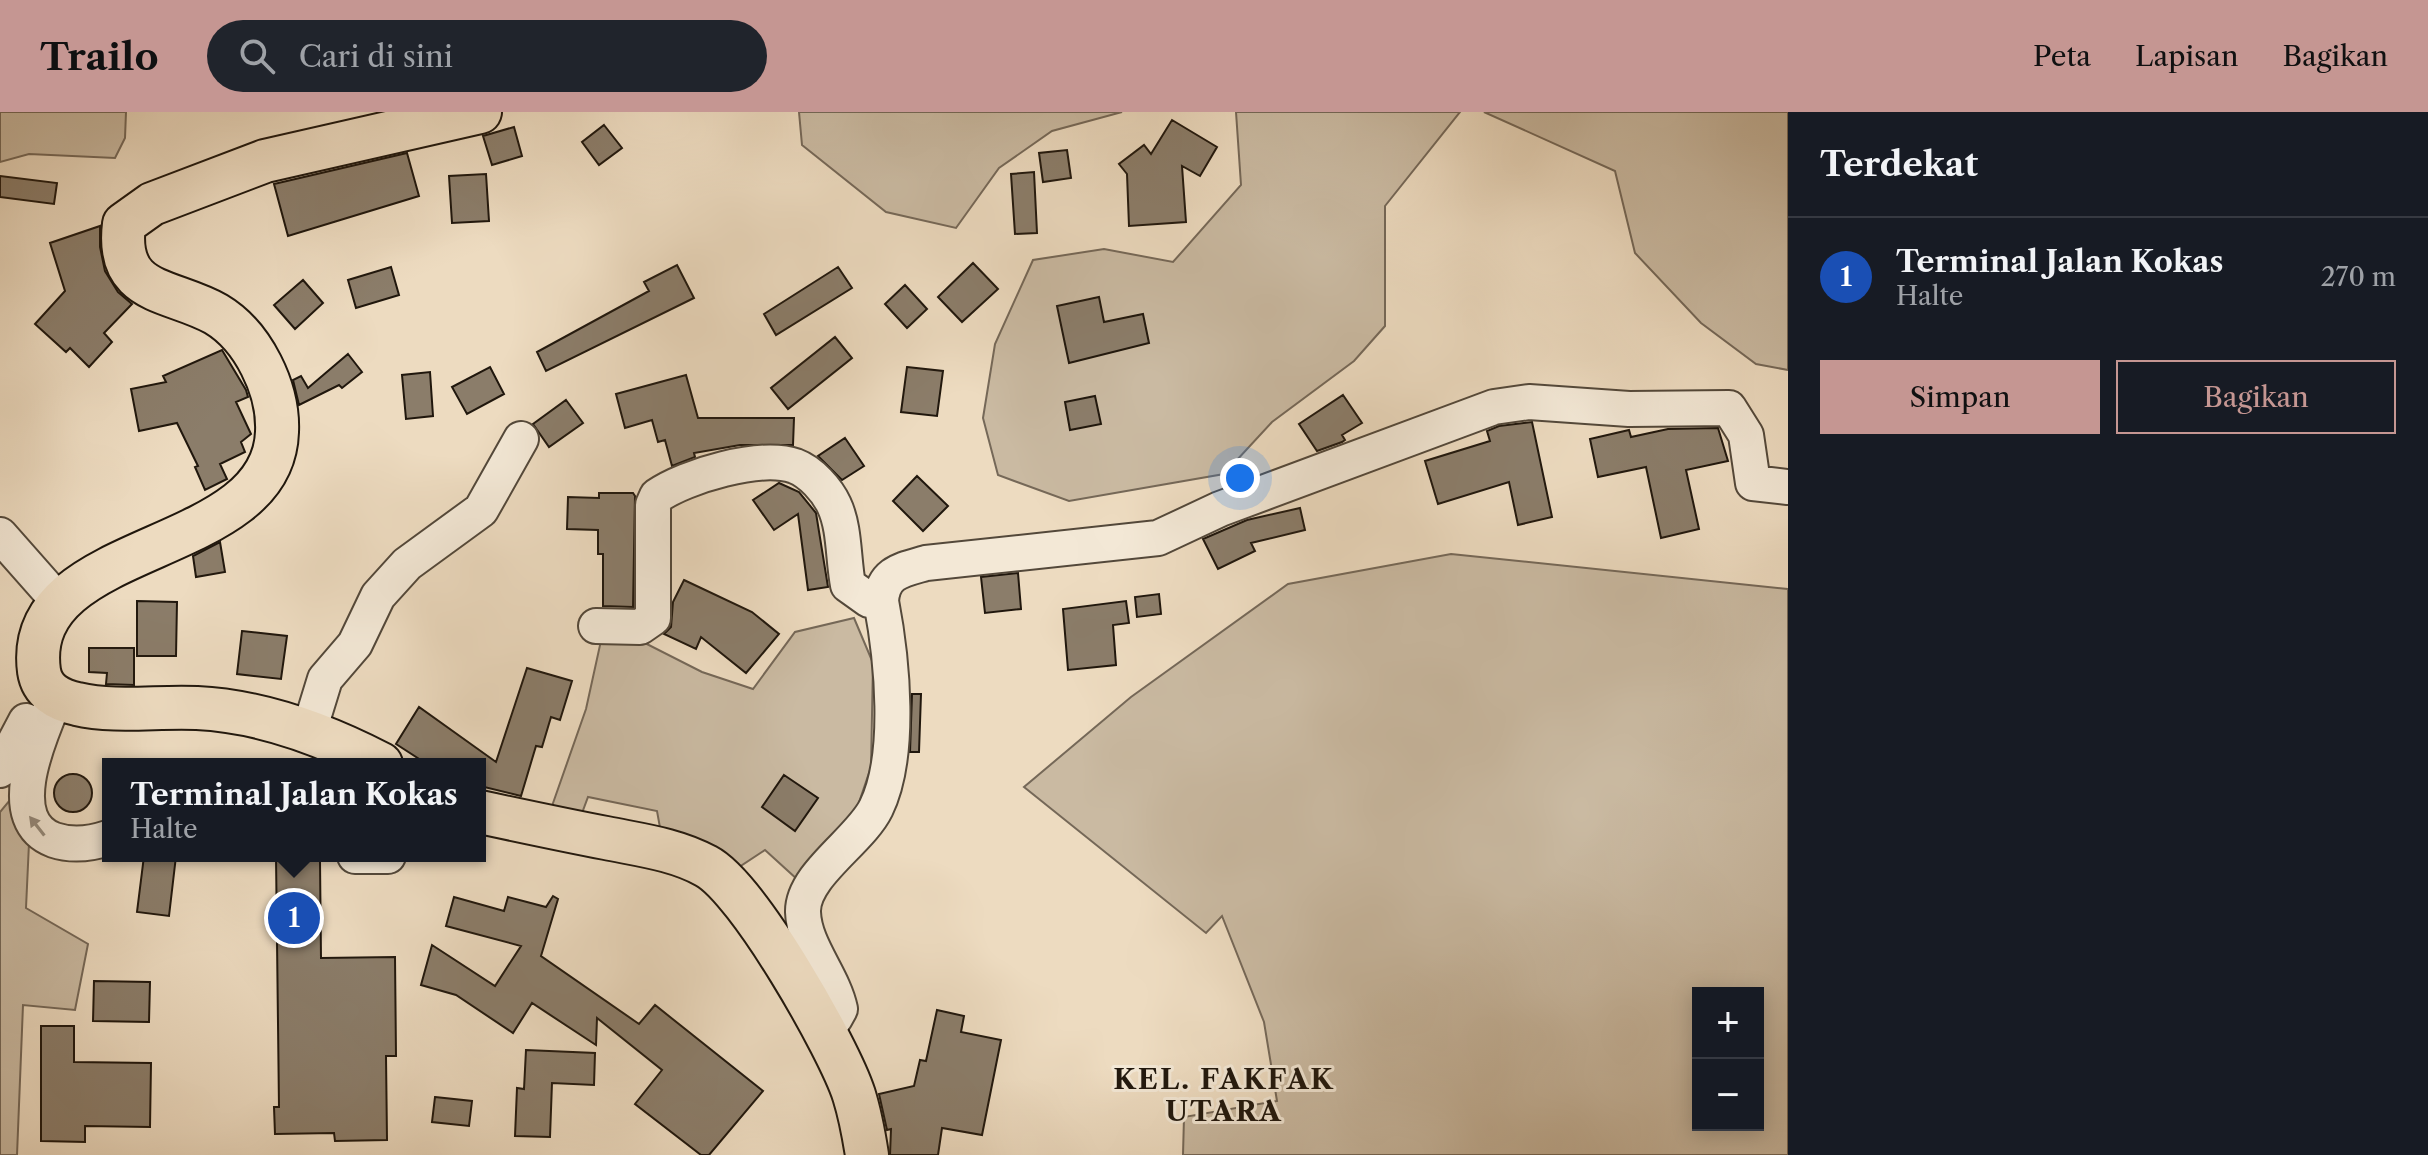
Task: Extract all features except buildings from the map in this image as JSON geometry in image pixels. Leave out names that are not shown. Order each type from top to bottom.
[{"type":"main road","points":[[368,758],[309,731],[214,710],[112,708],[78,704],[49,690],[39,669],[41,641],[60,603],[88,579],[151,551],[228,508],[262,481],[275,456],[278,427],[273,400],[267,379],[244,337],[217,314],[152,289],[138,279],[124,258],[124,224],[152,204],[265,161],[480,112]]},
{"type":"main road","points":[[486,813],[663,849],[708,866],[741,897],[784,961],[854,1095],[867,1155]]},
{"type":"street","points":[[821,1030],[840,1009],[808,931],[803,908],[820,874],[867,824],[878,804],[885,779],[891,689],[881,601],[885,582],[895,572],[966,558],[1158,538],[1220,509],[1494,407],[1514,403],[1629,409],[1729,408],[1746,435],[1753,483],[1788,487]]},
{"type":"street","points":[[309,731],[325,679],[355,644],[378,596],[407,564],[481,510],[521,439]]},
{"type":"street","points":[[596,626],[640,627],[653,618],[653,505],[657,496],[721,470],[743,465],[794,466],[815,480],[830,497],[838,514],[848,585],[869,600],[881,601]]},
{"type":"street","points":[[0,535],[60,603]]},
{"type":"street","points":[[0,770],[49,690]]},
{"type":"street","points":[[49,690],[29,766],[26,808],[42,835],[56,841],[91,843],[102,840]]},
{"type":"shaded area","points":[[0,112],[126,112],[125,138],[115,158],[29,154],[0,162]]},
{"type":"shaded area","points":[[799,112],[1122,112],[1052,131],[999,168],[956,228],[886,212],[802,145]]},
{"type":"shaded area","points":[[1236,112],[1460,112],[1385,206],[1385,326],[1354,361],[1272,422],[1224,474],[1069,501],[998,475],[983,418],[995,344],[1033,260],[1104,249],[1173,262],[1241,185]]},
{"type":"shaded area","points":[[1484,112],[1788,112],[1788,370],[1756,364],[1701,323],[1635,253],[1615,171]]},
{"type":"shaded area","points":[[1451,554],[1788,589],[1788,1155],[1183,1155],[1184,1117],[1277,1101],[1264,1022],[1222,916],[1206,933],[1024,787],[1131,697],[1288,584]]},
{"type":"shaded area","points":[[854,618],[873,663],[871,767],[852,823],[798,880],[765,850],[736,869],[661,833],[657,811],[588,797],[582,813],[552,806],[586,709],[602,636],[641,641],[702,672],[753,689],[795,632]]},
{"type":"shaded area","points":[[19,789],[29,843],[26,908],[88,944],[75,1010],[23,1005],[17,1155],[0,1155],[0,812]]},
{"type":"place","name":"Terminal Jalan Kokas","points":[[294,918]]},
{"type":"district","name":"KEL. FAKFAK UTARA","points":[[1224,1095]]}]
